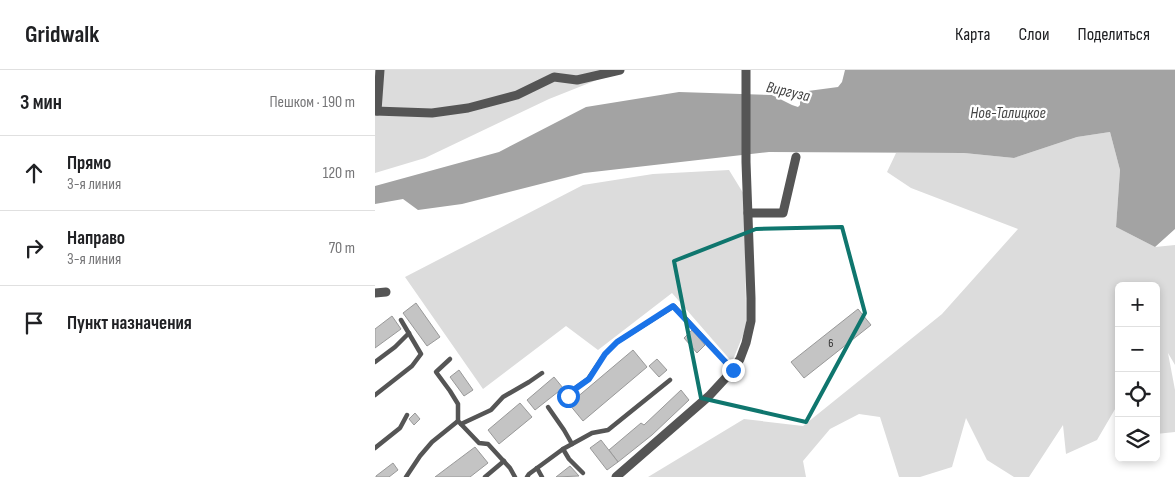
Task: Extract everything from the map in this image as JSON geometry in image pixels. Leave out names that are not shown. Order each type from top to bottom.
[{"type":"street","points":[[380,70],[376,111],[432,114],[467,108],[517,94],[554,73],[577,80],[620,70]]},
{"type":"street","points":[[617,477],[709,396],[733,370],[740,359],[746,343],[751,321],[751,298],[746,162],[746,70]]},
{"type":"street","points":[[748,213],[783,213],[796,157]]},
{"type":"street","points":[[375,293],[386,292]]},
{"type":"lane","points":[[568,396],[589,379],[605,354],[617,342],[673,306],[733,370]]},
{"type":"lane","points":[[375,395],[412,366],[421,354],[401,320]]},
{"type":"lane","points":[[375,362],[395,347],[409,333]]},
{"type":"lane","points":[[450,359],[436,372],[458,404],[460,423],[479,443],[488,444],[510,468],[515,477]]},
{"type":"lane","points":[[406,477],[432,442],[460,423],[491,410],[503,397],[542,373]]},
{"type":"lane","points":[[527,477],[563,449],[592,434],[608,430],[670,380]]},
{"type":"lane","points":[[548,407],[572,444]]},
{"type":"lane","points":[[375,448],[400,428],[407,415]]},
{"type":"lane","points":[[563,449],[569,459],[583,473]]},
{"type":"lane","points":[[485,477],[504,461]]},
{"type":"lane","points":[[537,468],[541,477]]},
{"type":"highlighted area","points":[[842,227],[865,313],[806,422],[701,398],[674,261],[756,229]]},
{"type":"shaded area","points":[[375,70],[622,70],[549,99],[425,158],[375,173]]},
{"type":"shaded area","points":[[1110,132],[1120,170],[1116,227],[1155,247],[1175,245],[1175,365],[1168,353],[1175,390],[1175,432],[1160,434],[1160,282],[1115,282],[1115,409],[1097,440],[1066,454],[1063,425],[1029,477],[1014,477],[987,460],[966,418],[952,467],[920,477],[899,477],[880,417],[859,414],[830,429],[803,461],[806,477],[648,477],[744,419],[803,426],[942,314],[1018,229],[911,188],[887,172],[896,153],[964,153],[1014,158],[1077,137]]},
{"type":"shaded area","points":[[729,170],[745,196],[746,328],[732,362],[672,293],[598,350],[566,326],[483,389],[405,277],[583,185],[653,174]]},
{"type":"water","name":"Нов-Талицкое","points":[[845,70],[1175,70],[1175,229],[1155,247],[1116,227],[1120,170],[1110,132],[1077,137],[1014,158],[964,153],[769,152],[584,173],[462,204],[418,210],[403,199],[375,204],[375,186],[499,152],[586,107],[679,92],[772,95],[798,107],[808,91],[838,87],[842,82]]},
{"type":"building","points":[[416,303],[440,337],[427,346],[403,313]]},
{"type":"building","points":[[858,309],[871,325],[804,378],[791,362]]},
{"type":"building","points":[[392,316],[401,329],[375,348],[375,329]]},
{"type":"building","points":[[692,330],[705,345],[697,353],[684,338]]},
{"type":"building","points":[[633,350],[647,367],[583,421],[569,404]]},
{"type":"building","points":[[657,359],[667,370],[659,377],[649,366]]},
{"type":"building","points":[[459,370],[473,390],[464,396],[450,377]]},
{"type":"building","points":[[554,377],[563,388],[535,410],[527,400]]},
{"type":"building","points":[[681,390],[689,400],[652,435],[618,462],[609,450],[641,423],[644,425]]},
{"type":"building","points":[[520,403],[532,417],[499,444],[488,430]]},
{"type":"building","points":[[415,413],[420,419],[414,425],[409,419]]},
{"type":"building","points":[[601,440],[618,462],[607,470],[590,448]]},
{"type":"building","points":[[475,447],[488,463],[470,477],[435,477]]},
{"type":"building","points":[[393,463],[398,470],[389,477],[376,477],[376,476]]},
{"type":"building","points":[[570,466],[579,476],[556,477]]},
{"type":"route","points":[[568,396],[589,379],[605,354],[617,342],[673,306],[733,370]]},
{"type":"water label","name":"Виргуза","points":[[788,92]]}]
